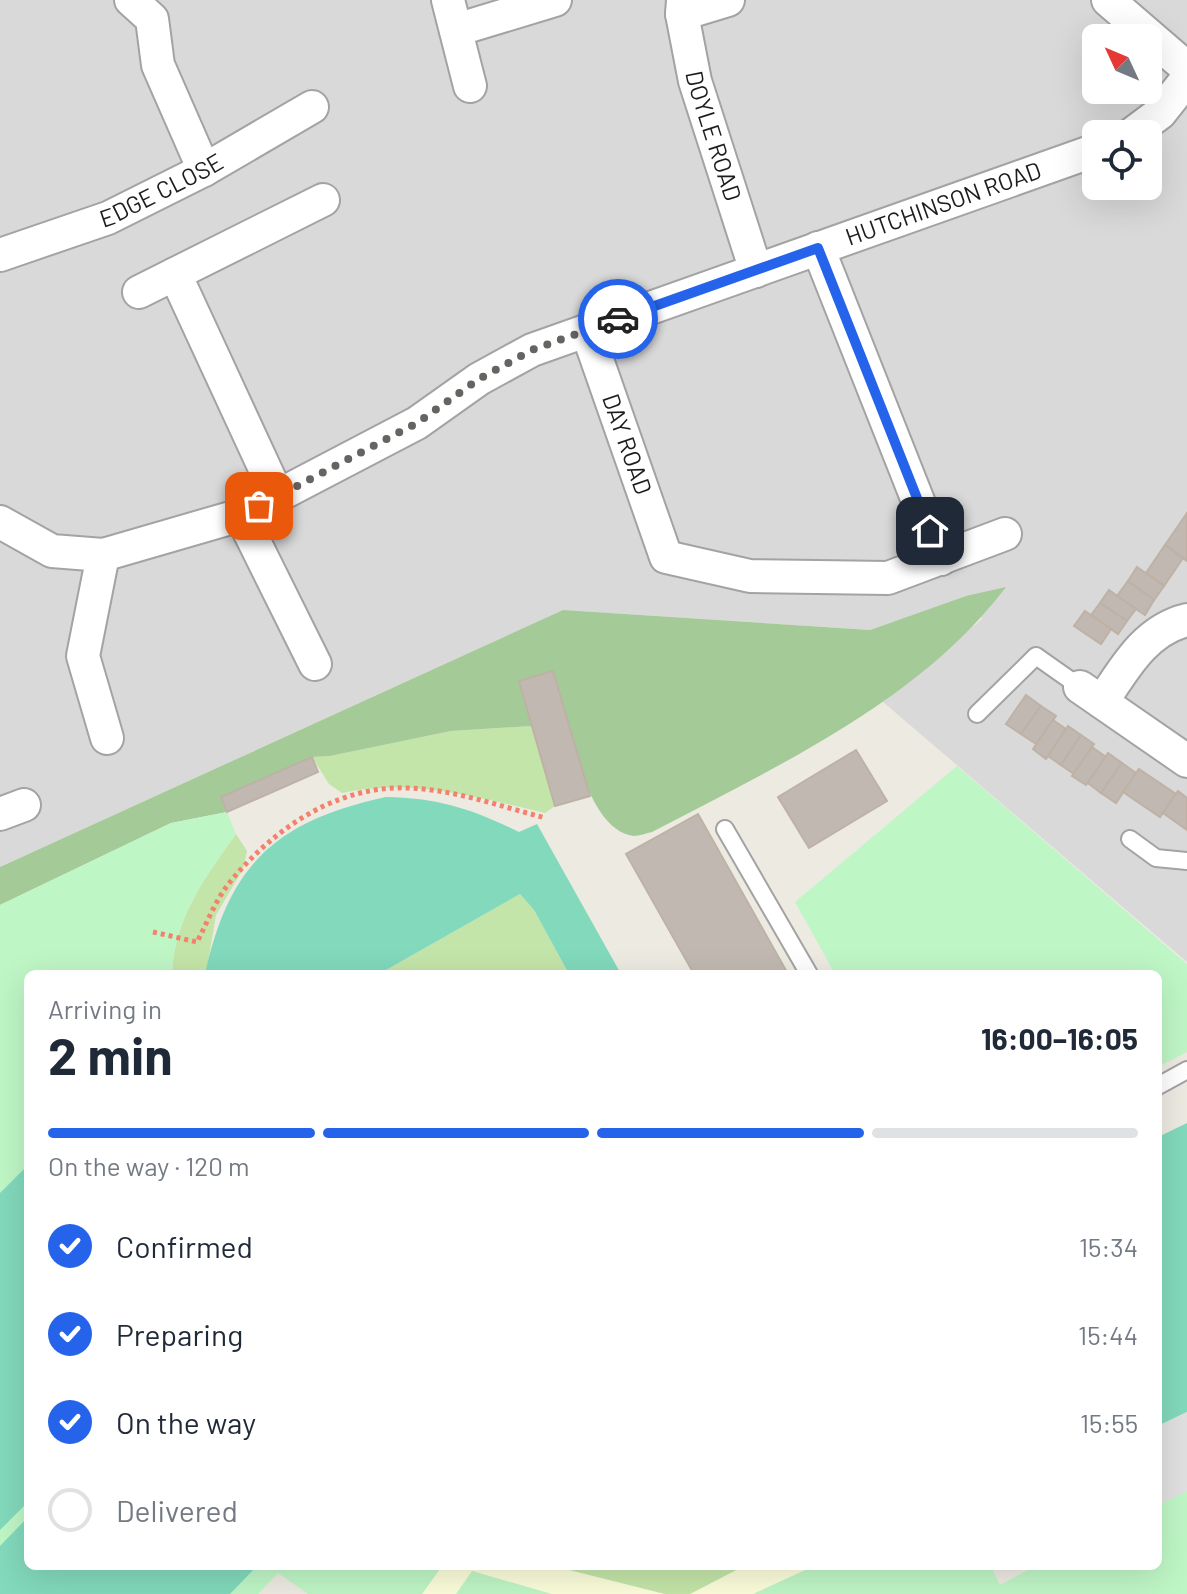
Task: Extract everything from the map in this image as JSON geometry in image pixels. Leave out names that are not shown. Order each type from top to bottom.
[{"type":"street","points":[[470,86],[452,15],[555,0]]},
{"type":"street","points":[[682,7],[728,0]]},
{"type":"street","points":[[1108,0],[1187,68]]},
{"type":"street","points":[[150,6],[158,65],[204,170]]},
{"type":"street","name":"DOYLE ROAD","points":[[682,7],[695,81],[756,271]]},
{"type":"street","points":[[1151,120],[1187,79]]},
{"type":"street","name":"EDGE CLOSE","points":[[0,255],[108,218],[204,170],[312,107]]},
{"type":"street","name":"HUTCHINSON ROAD","points":[[1,527],[52,551],[103,555],[241,515],[417,423],[479,379],[532,350],[1082,155]]},
{"type":"street","points":[[139,292],[323,200]]},
{"type":"street","points":[[818,248],[941,559],[1005,534]]},
{"type":"street","points":[[175,274],[278,497]]},
{"type":"street","name":"DAY ROAD","points":[[587,331],[666,557],[750,576],[888,578],[941,559]]},
{"type":"street","points":[[241,515],[315,664]]},
{"type":"street","points":[[103,555],[83,656],[107,738]]},
{"type":"street","points":[[1187,620],[1153,635],[1129,662],[1091,695],[1187,761]]},
{"type":"lane","points":[[977,714],[1036,656],[1091,695]]},
{"type":"lane","points":[[725,829],[807,970]]},
{"type":"lane","points":[[1130,839],[1156,858],[1187,861]]},
{"type":"lane","points":[[1162,1084],[1187,1070]]},
{"type":"path","points":[[153,932],[197,942],[230,882],[274,837],[314,811],[363,793],[396,788],[448,794],[546,818]]},
{"type":"shaded area","points":[[0,0],[1187,0],[1187,962],[883,702],[982,619],[966,596],[870,630],[563,610],[0,867]]},
{"type":"shaded area","points":[[1187,1412],[1187,1491],[1162,1503],[1162,1424]]},
{"type":"shaded area","points":[[439,1570],[573,1570],[665,1594],[422,1594]]},
{"type":"shaded area","points":[[736,1570],[993,1570],[1004,1594],[689,1594]]},
{"type":"green space","points":[[1006,587],[971,628],[932,665],[889,698],[796,756],[652,832],[634,836],[616,829],[589,792],[553,671],[519,681],[532,726],[451,731],[312,757],[222,797],[227,812],[171,823],[0,905],[0,867],[563,610],[870,630],[966,596]]},
{"type":"green space","points":[[532,726],[555,806],[545,813],[444,791],[394,788],[342,793],[329,784],[312,757],[451,731]]},
{"type":"green space","points":[[957,766],[1187,964],[1187,1052],[1162,1065],[1162,970],[833,970],[795,902]]},
{"type":"green space","points":[[386,797],[423,800],[455,806],[519,832],[537,824],[619,970],[567,970],[534,910],[520,894],[386,970],[206,970],[228,903],[263,853],[315,819]]},
{"type":"green space","points":[[227,812],[236,834],[203,883],[185,917],[178,935],[172,970],[24,970],[24,1570],[439,1570],[422,1594],[308,1594],[278,1573],[258,1594],[0,1594],[0,905],[171,823]]},
{"type":"green space","points":[[236,834],[247,851],[243,869],[216,915],[207,970],[172,970],[178,935],[203,883]]},
{"type":"green space","points":[[520,894],[534,910],[567,970],[386,970]]},
{"type":"green space","points":[[1187,1123],[1187,1412],[1162,1424],[1162,1135]]},
{"type":"green space","points":[[24,1169],[24,1506],[0,1530],[0,1193]]},
{"type":"green space","points":[[1187,1491],[1187,1594],[753,1594],[805,1570],[993,1570],[1000,1585],[1028,1570],[1162,1570],[1162,1503]]},
{"type":"green space","points":[[24,1521],[24,1570],[253,1570],[230,1594],[0,1594],[0,1546]]},
{"type":"green space","points":[[569,1570],[736,1570],[690,1594],[665,1594]]},
{"type":"green space","points":[[472,1571],[552,1594],[456,1594]]},
{"type":"building","points":[[1187,513],[1187,561],[1165,545]]},
{"type":"building","points":[[1165,545],[1183,558],[1164,586],[1146,573]]},
{"type":"building","points":[[1137,567],[1164,586],[1154,600],[1128,581]]},
{"type":"building","points":[[1128,581],[1154,600],[1145,615],[1117,596]]},
{"type":"building","points":[[1109,590],[1136,609],[1127,621],[1100,603]]},
{"type":"building","points":[[1100,603],[1127,621],[1118,634],[1091,615]]},
{"type":"building","points":[[1085,611],[1111,629],[1101,644],[1074,626]]},
{"type":"building","points":[[553,671],[590,796],[555,806],[519,681]]},
{"type":"building","points":[[1026,695],[1041,706],[1021,734],[1006,724]]},
{"type":"building","points":[[1041,706],[1056,716],[1036,744],[1021,734]]},
{"type":"building","points":[[1053,720],[1066,729],[1046,759],[1033,749]]},
{"type":"building","points":[[1068,726],[1081,735],[1061,765],[1048,756]]},
{"type":"building","points":[[1081,735],[1094,744],[1074,774],[1061,765]]},
{"type":"building","points":[[1092,747],[1106,757],[1086,785],[1072,776]]},
{"type":"building","points":[[856,750],[887,801],[809,848],[778,797]]},
{"type":"building","points":[[1108,753],[1122,763],[1101,793],[1088,783]]},
{"type":"building","points":[[312,757],[318,772],[227,812],[221,797]]},
{"type":"building","points":[[1122,763],[1136,773],[1116,803],[1101,793]]},
{"type":"building","points":[[1139,769],[1176,794],[1160,817],[1123,792]]},
{"type":"building","points":[[1178,791],[1187,798],[1187,830],[1163,813]]},
{"type":"building","points":[[698,814],[786,970],[692,970],[626,854]]},
{"type":"way so far","points":[[259,506],[417,423],[479,379],[532,350],[618,319]]},
{"type":"route","points":[[618,319],[818,248],[930,531]]}]
